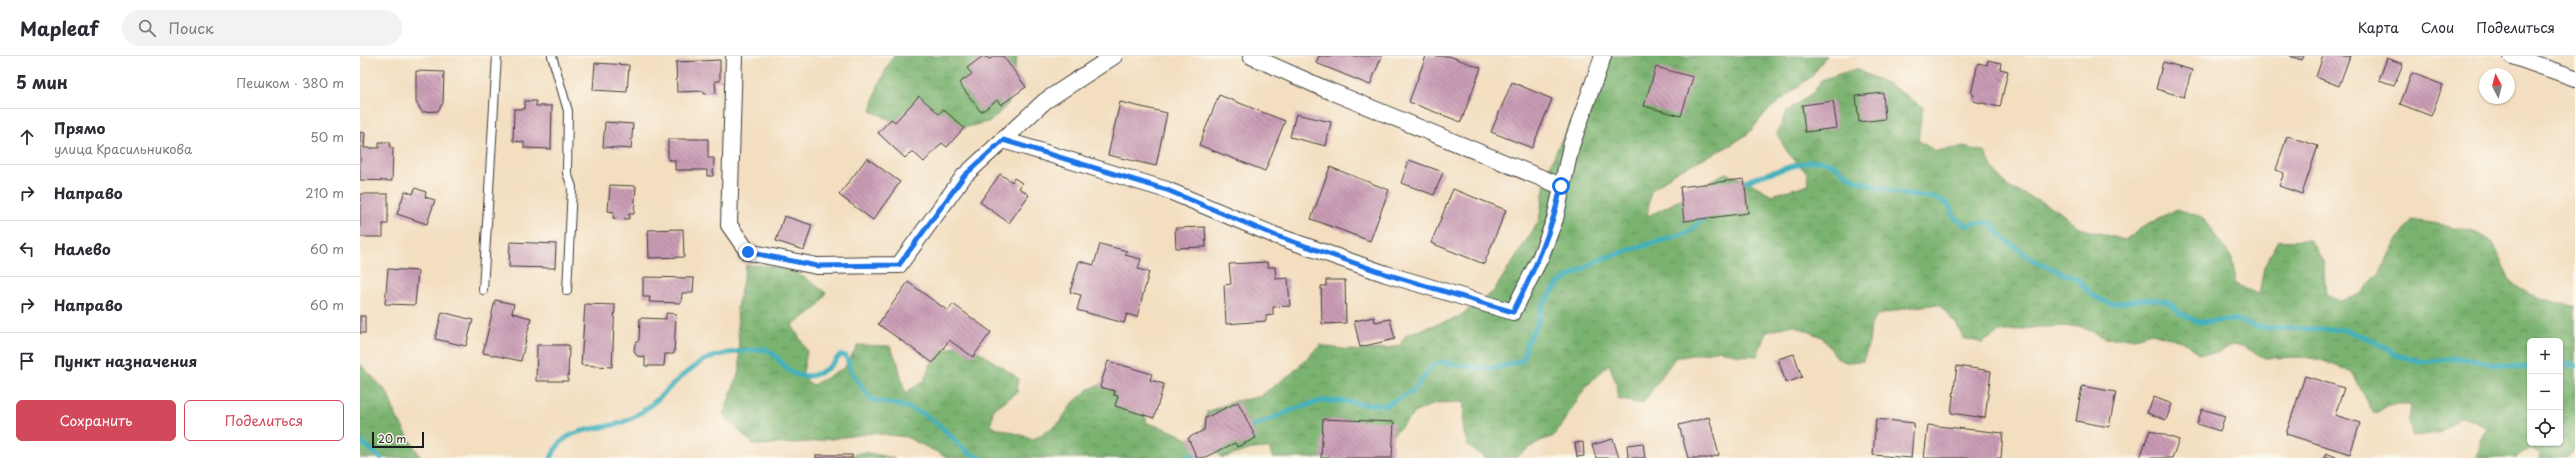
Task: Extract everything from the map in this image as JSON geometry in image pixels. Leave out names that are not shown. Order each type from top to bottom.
[{"type":"street","points":[[734,56],[729,225],[748,252],[817,266],[899,265],[964,176],[1045,101],[1114,56]]},
{"type":"street","points":[[1251,56],[1324,89],[1561,186]]},
{"type":"street","points":[[1003,140],[1167,190],[1274,235],[1386,274],[1513,312],[1540,258],[1554,219],[1571,146],[1603,56]]},
{"type":"street","points":[[2512,56],[2575,78]]},
{"type":"lane","points":[[484,290],[498,56]]},
{"type":"lane","points":[[552,56],[568,111],[567,173],[572,186],[567,291]]},
{"type":"green space","points":[[893,56],[1017,56],[1008,104],[991,121],[944,133],[916,132],[871,111],[878,86]]},
{"type":"green space","points":[[1608,56],[1826,56],[1813,75],[1766,112],[1749,133],[1731,145],[1675,172],[1651,191],[1647,216],[1667,207],[1725,173],[1745,180],[1772,195],[1809,184],[1807,173],[1788,153],[1777,134],[1787,111],[1813,93],[1821,80],[1855,69],[1890,85],[1923,107],[1918,140],[1935,151],[1964,147],[1985,152],[1992,167],[2008,187],[2056,209],[2080,228],[2125,240],[2144,226],[2177,209],[2202,217],[2232,259],[2236,284],[2259,295],[2264,267],[2278,241],[2310,240],[2323,261],[2326,294],[2340,301],[2360,294],[2380,272],[2394,245],[2412,220],[2464,229],[2483,236],[2493,245],[2506,273],[2518,287],[2542,298],[2575,306],[2575,450],[2567,458],[2539,458],[2540,454],[2531,448],[2516,458],[2477,458],[2481,439],[2488,428],[2462,416],[2441,432],[2412,437],[2409,421],[2411,405],[2389,405],[2374,414],[2352,372],[2321,360],[2304,357],[2265,358],[2242,346],[2232,345],[2217,353],[2201,354],[2184,342],[2152,333],[2134,338],[2106,338],[2079,326],[2039,327],[1999,332],[1982,343],[1963,338],[1957,325],[1939,304],[1905,308],[1879,315],[1871,324],[1869,343],[1863,361],[1846,362],[1838,359],[1822,337],[1793,325],[1766,332],[1757,356],[1739,355],[1720,350],[1675,358],[1642,404],[1618,399],[1618,388],[1609,364],[1585,388],[1554,436],[1540,441],[1516,457],[1485,458],[1468,446],[1463,429],[1464,402],[1436,403],[1416,412],[1377,450],[1348,458],[1273,458],[1269,448],[1252,449],[1222,458],[1201,438],[1207,412],[1235,401],[1259,397],[1292,373],[1320,345],[1341,349],[1360,350],[1399,346],[1407,334],[1457,318],[1493,292],[1539,221],[1546,176],[1559,145]]},
{"type":"green space","points":[[746,265],[770,266],[789,270],[816,285],[826,293],[818,307],[792,325],[807,351],[802,377],[813,385],[844,368],[858,345],[890,346],[898,364],[905,393],[924,381],[935,353],[966,343],[1018,378],[1017,393],[993,409],[991,426],[1034,439],[1058,424],[1072,404],[1089,389],[1114,380],[1139,390],[1147,423],[1165,428],[1189,440],[1209,458],[949,458],[906,437],[872,433],[810,442],[754,445],[723,415],[740,369],[737,308]]},
{"type":"green space","points":[[360,364],[387,392],[397,418],[421,458],[360,458]]},
{"type":"green space","points":[[864,452],[894,458],[838,458]]},
{"type":"building","points":[[983,56],[990,59],[994,56],[1003,56],[1026,87],[1001,105],[997,100],[981,112],[959,83],[972,74],[967,68]]},
{"type":"building","points":[[1319,56],[1382,56],[1370,85],[1316,63]]},
{"type":"building","points":[[1426,56],[1449,56],[1481,68],[1461,122],[1409,102]]},
{"type":"building","points":[[2290,56],[2304,56],[2302,60]]},
{"type":"building","points":[[2323,56],[2350,56],[2339,86],[2316,77]]},
{"type":"building","points":[[2387,58],[2403,64],[2394,85],[2379,80]]},
{"type":"building","points":[[720,60],[720,81],[715,81],[716,93],[704,94],[704,91],[677,92],[676,62]]},
{"type":"building","points":[[1988,60],[2001,63],[2000,69],[2008,71],[2000,107],[1973,101],[1974,95],[1971,94],[1978,63],[1987,65]]},
{"type":"building","points":[[2163,62],[2192,70],[2184,97],[2156,89]]},
{"type":"building","points":[[595,63],[629,65],[627,92],[593,90]]},
{"type":"building","points":[[1656,67],[1693,77],[1681,116],[1644,106]]},
{"type":"building","points":[[416,71],[444,72],[443,103],[438,111],[422,112],[416,102]]},
{"type":"building","points":[[2412,73],[2443,85],[2431,116],[2400,104]]},
{"type":"building","points":[[1512,82],[1552,99],[1532,148],[1491,132]]},
{"type":"building","points":[[1883,93],[1885,119],[1859,122],[1856,96]]},
{"type":"building","points":[[1219,95],[1285,121],[1265,171],[1199,145]]},
{"type":"building","points":[[919,96],[939,114],[943,109],[964,128],[947,147],[942,143],[924,162],[912,151],[905,158],[878,133],[891,119],[895,122]]},
{"type":"building","points":[[525,101],[536,101],[536,106],[552,106],[551,149],[524,148],[524,142],[513,141],[514,109],[525,109]]},
{"type":"building","points":[[1833,101],[1837,128],[1805,132],[1802,105]]},
{"type":"building","points":[[1120,102],[1167,113],[1156,166],[1108,155]]},
{"type":"building","points":[[1296,114],[1331,122],[1326,146],[1290,137]]},
{"type":"building","points":[[605,122],[633,124],[631,149],[603,147]]},
{"type":"building","points":[[360,132],[365,133],[364,148],[379,148],[379,142],[390,142],[390,148],[393,148],[392,181],[360,180]]},
{"type":"building","points":[[2287,136],[2318,146],[2302,194],[2279,186],[2284,173],[2276,170]]},
{"type":"building","points":[[668,139],[708,139],[708,158],[714,158],[713,176],[707,176],[707,170],[675,170],[675,160],[668,160]]},
{"type":"building","points":[[867,158],[900,182],[873,220],[839,195]]},
{"type":"building","points":[[1409,160],[1443,172],[1434,195],[1401,183]]},
{"type":"building","points":[[1330,167],[1389,190],[1370,241],[1311,219]]},
{"type":"building","points":[[1000,174],[1012,182],[1014,178],[1022,183],[1019,188],[1029,195],[1009,223],[980,202]]},
{"type":"building","points":[[1744,179],[1748,213],[1684,221],[1680,187]]},
{"type":"building","points":[[610,185],[636,186],[634,214],[629,214],[629,219],[613,218],[614,212],[608,211]]},
{"type":"building","points":[[415,188],[426,192],[425,197],[435,200],[427,224],[397,214],[405,191],[413,194]]},
{"type":"building","points":[[1453,189],[1506,210],[1484,264],[1431,243]]},
{"type":"building","points":[[360,194],[388,194],[388,224],[383,224],[383,237],[360,237]]},
{"type":"building","points":[[784,216],[812,225],[804,250],[776,241]]},
{"type":"building","points":[[1205,227],[1206,247],[1176,248],[1175,228]]},
{"type":"building","points":[[683,229],[684,257],[649,258],[648,230]]},
{"type":"building","points":[[510,242],[556,244],[555,268],[509,267]]},
{"type":"building","points":[[1100,244],[1127,251],[1125,255],[1141,259],[1138,269],[1149,272],[1137,317],[1127,314],[1124,323],[1077,310],[1081,295],[1070,292],[1079,261],[1094,265]]},
{"type":"building","points":[[1267,262],[1268,267],[1275,267],[1276,279],[1288,278],[1290,306],[1273,307],[1273,315],[1266,316],[1266,321],[1226,324],[1224,285],[1231,284],[1229,264]]},
{"type":"building","points":[[388,269],[418,271],[415,305],[385,304]]},
{"type":"building","points":[[643,277],[694,278],[693,293],[682,293],[681,303],[649,302],[650,297],[643,297]]},
{"type":"building","points":[[1326,280],[1345,280],[1346,323],[1322,324],[1321,286],[1326,286]]},
{"type":"building","points":[[908,282],[948,311],[953,304],[991,332],[973,357],[949,340],[933,363],[878,324]]},
{"type":"building","points":[[495,300],[514,304],[512,313],[531,318],[521,361],[483,353]]},
{"type":"building","points":[[585,304],[615,305],[612,367],[581,365]]},
{"type":"building","points":[[442,312],[473,320],[466,346],[435,339]]},
{"type":"building","points":[[666,313],[676,314],[674,354],[665,354],[664,366],[645,366],[645,357],[637,356],[634,351],[635,344],[639,340],[640,318],[666,319]]},
{"type":"building","points":[[360,316],[365,316],[365,333],[360,333]]},
{"type":"building","points":[[1374,317],[1375,322],[1390,319],[1395,339],[1360,347],[1354,321]]},
{"type":"building","points":[[537,345],[569,345],[568,381],[536,381]]},
{"type":"building","points":[[1794,354],[1802,377],[1786,383],[1778,359]]},
{"type":"building","points":[[1108,361],[1152,374],[1150,380],[1164,384],[1154,418],[1115,406],[1118,396],[1114,395],[1115,391],[1100,387]]},
{"type":"building","points":[[1957,366],[1991,371],[1985,418],[1951,413]]},
{"type":"building","points":[[2305,376],[2344,388],[2335,415],[2360,423],[2350,454],[2286,434]]},
{"type":"building","points":[[2082,386],[2116,392],[2109,427],[2076,421]]},
{"type":"building","points":[[2154,397],[2172,404],[2166,420],[2147,413]]},
{"type":"building","points":[[1238,402],[1256,438],[1237,447],[1235,443],[1203,458],[1197,458],[1188,438],[1204,430],[1205,418]]},
{"type":"building","points":[[2202,409],[2225,416],[2220,431],[2197,424]]},
{"type":"building","points":[[1709,417],[1719,455],[1710,458],[1688,458],[1679,425]]},
{"type":"building","points":[[1323,419],[1394,422],[1392,458],[1321,458]]},
{"type":"building","points":[[1876,419],[1914,423],[1911,458],[1873,455]]},
{"type":"building","points":[[1928,425],[2003,433],[2001,458],[1924,458]]},
{"type":"building","points":[[2150,430],[2179,440],[2172,458],[2140,458]]},
{"type":"building","points":[[1613,439],[1619,458],[1596,458],[1592,445]]},
{"type":"building","points":[[1583,442],[1584,456],[1577,457],[1575,443]]},
{"type":"building","points":[[1643,443],[1645,458],[1628,458],[1627,445]]},
{"type":"building","points":[[2326,453],[2336,457],[2324,458]]},
{"type":"building","points":[[816,455],[852,455],[852,458],[816,458]]},
{"type":"waterway","points":[[1739,185],[1803,163],[1812,161],[1829,163],[1855,179],[1867,184],[1906,195],[1940,200],[1952,209],[1954,217],[1967,226],[1975,223],[1991,223],[2002,237],[2036,262],[2077,279],[2092,295],[2110,304],[2150,299],[2168,302],[2180,313],[2198,322],[2237,320],[2255,327],[2344,330],[2373,340],[2396,355],[2424,362],[2456,358],[2521,368],[2527,367]]},
{"type":"waterway","points":[[1244,430],[1300,407],[1322,401],[1343,401],[1360,404],[1386,405],[1413,391],[1433,365],[1440,362],[1477,368],[1497,368],[1523,360],[1528,340],[1538,323],[1541,308],[1559,283],[1598,260],[1689,232],[1707,215]]},
{"type":"waterway","points":[[551,458],[557,446],[565,438],[574,433],[617,424],[639,414],[649,407],[685,374],[705,360],[727,353],[765,349],[773,354],[791,371],[798,375],[806,376],[814,375],[828,368],[840,355],[846,356],[851,372],[872,400],[900,405],[925,415],[940,426],[969,453],[981,458]]},
{"type":"waterway","points":[[2563,364],[2575,366]]},
{"type":"waterway","points":[[360,441],[381,458]]},
{"type":"waterway","points":[[1185,458],[1201,451]]},
{"type":"route","points":[[748,252],[817,266],[899,265],[922,231],[964,176],[1003,140],[1167,190],[1274,235],[1386,274],[1513,312],[1540,258],[1554,219],[1561,186]]}]
